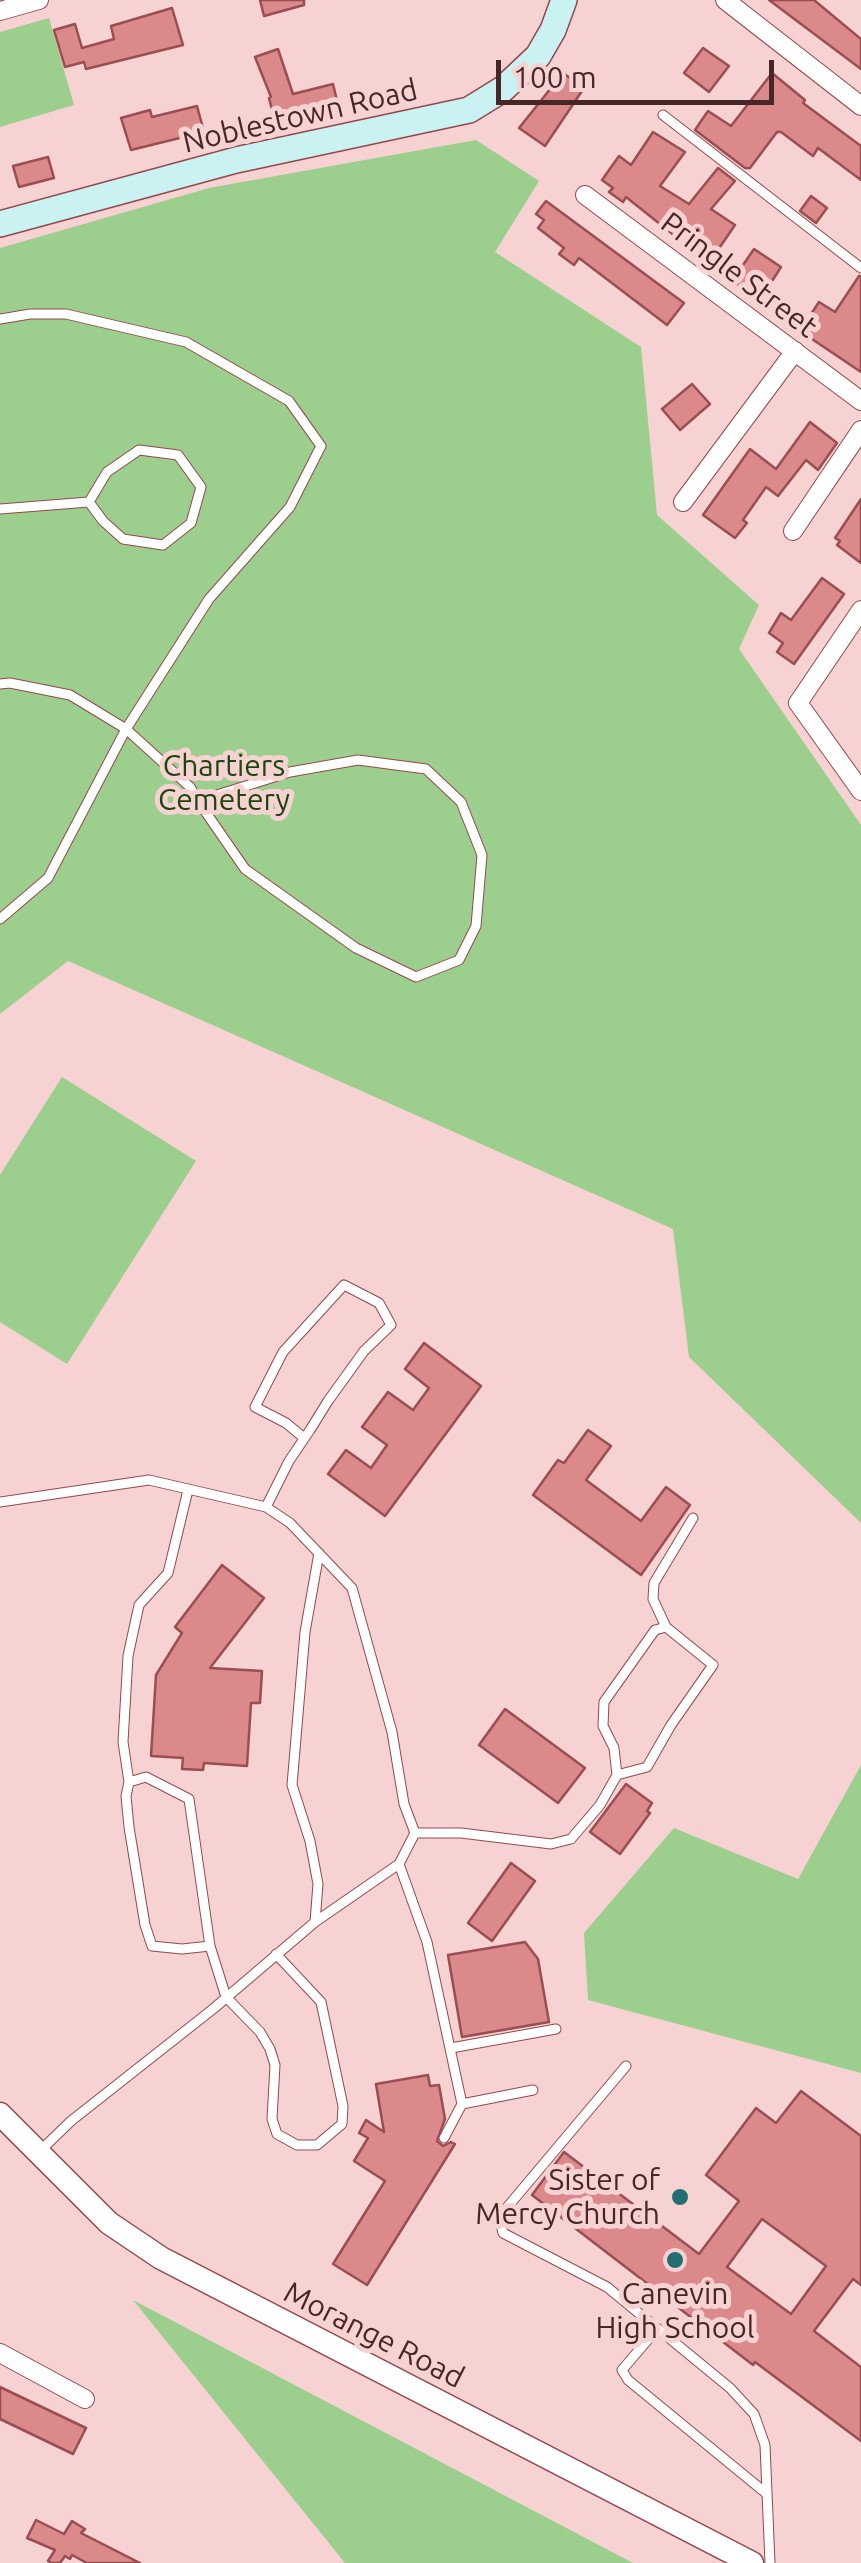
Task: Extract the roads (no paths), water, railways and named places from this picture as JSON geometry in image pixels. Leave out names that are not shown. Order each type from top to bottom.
[{"type":"main road","name":"Noblestown Road","points":[[0,224],[236,160],[469,110],[522,74],[538,56],[564,0]]},
{"type":"street","points":[[0,11],[39,0]]},
{"type":"street","points":[[725,0],[861,106]]},
{"type":"street","name":"Pringle Street","points":[[584,195],[861,401]]},
{"type":"street","points":[[683,502],[794,350]]},
{"type":"street","points":[[792,530],[861,430]]},
{"type":"street","points":[[861,610],[798,704],[861,791]]},
{"type":"street","name":"Morange Road","points":[[0,2114],[109,2223],[161,2258],[752,2563]]},
{"type":"street","points":[[0,2353],[86,2399]]},
{"type":"lane","points":[[663,115],[861,268]]},
{"type":"lane","points":[[0,319],[66,314],[186,342],[289,401],[320,446],[290,507],[209,600],[126,729],[48,878],[0,919]]},
{"type":"lane","points":[[139,450],[178,455],[201,487],[190,522],[162,545],[123,539],[90,502],[107,472],[139,450]]},
{"type":"lane","points":[[0,509],[90,502]]},
{"type":"lane","points":[[0,684],[70,695],[126,729],[190,788],[198,800],[244,868],[356,948],[416,977],[459,960],[476,926],[482,855],[460,802],[426,770],[358,760],[290,772],[198,800]]},
{"type":"lane","points":[[266,1508],[288,1461],[364,1352],[392,1325],[379,1303],[344,1285],[283,1352],[255,1407],[286,1423],[304,1438]]},
{"type":"lane","points":[[0,1502],[149,1480],[266,1508],[290,1523],[354,1595],[392,1732],[404,1804],[415,1833],[399,1864],[315,1922],[71,2121],[39,2153]]},
{"type":"lane","points":[[188,1490],[168,1573],[139,1605],[128,1656],[123,1742],[129,1828],[152,1946],[210,1946]]},
{"type":"lane","points":[[618,1775],[647,1767],[671,1724],[713,1665],[666,1627],[653,1599],[654,1583],[694,1518]]},
{"type":"lane","points":[[315,1922],[318,1884],[310,1841],[292,1785],[305,1632],[319,1554]]},
{"type":"lane","points":[[415,1833],[461,1833],[551,1844],[571,1840],[618,1775],[614,1748],[603,1726],[604,1702],[655,1630],[666,1627]]},
{"type":"lane","points":[[128,1782],[146,1777],[189,1799],[210,1946],[226,1997],[260,2032],[270,2049],[276,2134],[298,2146],[317,2145],[342,2124],[343,2106],[321,2002],[276,1954]]},
{"type":"lane","points":[[399,1864],[427,1942],[462,2104],[444,2138]]},
{"type":"lane","points":[[450,2048],[556,2029]]},
{"type":"lane","points":[[626,2066],[498,2217],[502,2233],[607,2287],[730,2388],[754,2414],[765,2446],[770,2563]]},
{"type":"lane","points":[[462,2104],[533,2090]]},
{"type":"lane","points":[[656,2329],[622,2370],[628,2380],[768,2494]]},
{"type":"place","name":"Sister of Mercy Church","points":[[680,2197]]},
{"type":"place","name":"Canevin High School","points":[[675,2260]]},
{"type":"park label","name":"Chartiers Cemetery","points":[[224,783]]}]
